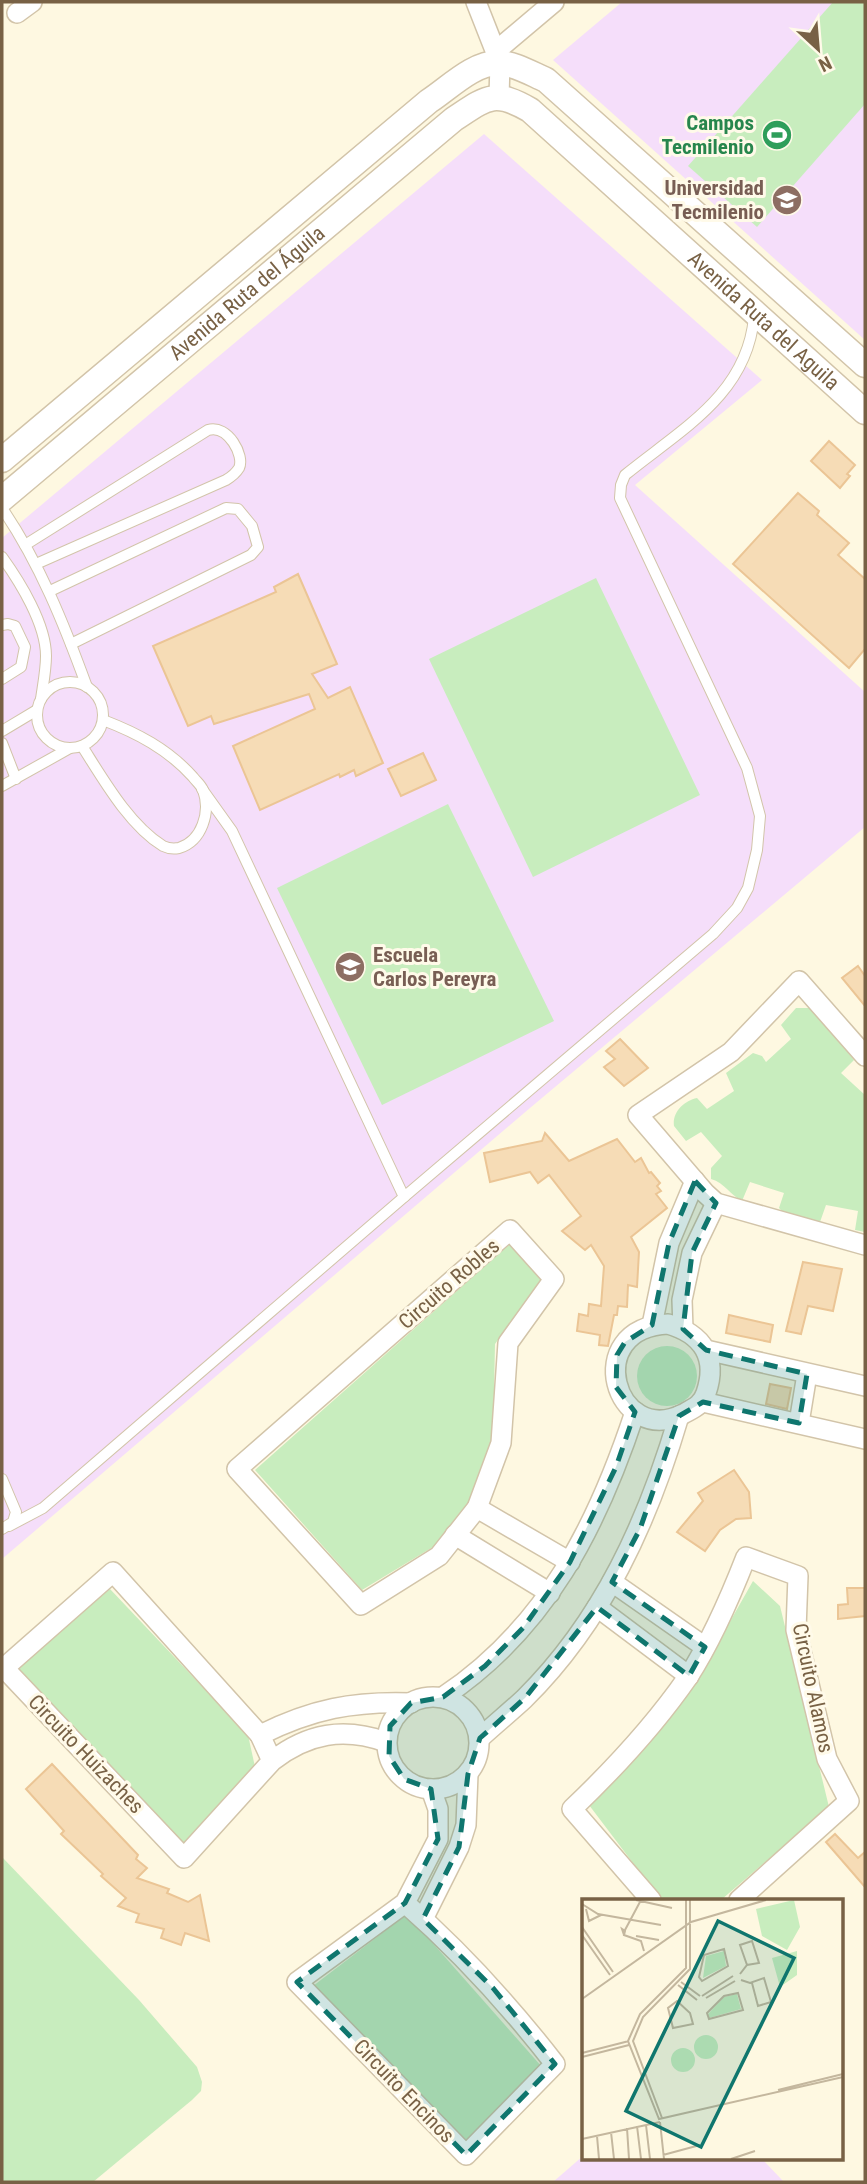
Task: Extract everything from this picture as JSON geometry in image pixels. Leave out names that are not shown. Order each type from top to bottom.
[{"type":"street","points":[[475,2],[498,57],[499,97]]},
{"type":"street","points":[[498,57],[555,2]]},
{"type":"street","name":"Avenida Ruta del Aguila","points":[[498,57],[546,80],[865,365]]},
{"type":"street","name":"Avenida Ruta del Águila","points":[[2,460],[429,101],[498,57]]},
{"type":"street","name":"Avenida Ruta del Aguila","points":[[499,97],[530,110],[865,412]]},
{"type":"street","name":"Avenida Ruta del Águila","points":[[2,499],[454,119],[481,102],[499,97]]},
{"type":"street","points":[[656,225],[679,200]]},
{"type":"street","points":[[865,1056],[799,981],[731,1052],[638,1115],[716,1203],[865,1245]]},
{"type":"street","points":[[652,1325],[669,1243],[695,1181]]},
{"type":"street","points":[[683,1329],[682,1300],[692,1253],[716,1203]]},
{"type":"street","name":"Circuito Robles","points":[[510,1230],[554,1279],[509,1343],[501,1443],[477,1508],[456,1535],[439,1556],[361,1605],[237,1469],[510,1230]]},
{"type":"street","points":[[669,1243],[692,1253]]},
{"type":"street","points":[[668,1324],[683,1329],[696,1338],[706,1350],[710,1381],[703,1402],[666,1420],[650,1419],[635,1412],[624,1401],[616,1387],[614,1371],[617,1356],[625,1342],[638,1331],[652,1325],[668,1324]]},
{"type":"street","points":[[706,1350],[865,1386]]},
{"type":"street","points":[[799,1423],[807,1374]]},
{"type":"street","points":[[703,1402],[865,1438]]},
{"type":"street","points":[[443,1697],[485,1666],[523,1628],[550,1593],[596,1514],[617,1467],[635,1412]]},
{"type":"street","points":[[480,1738],[524,1698],[563,1654],[597,1607],[640,1529],[658,1485],[679,1416]]},
{"type":"street","points":[[477,1508],[570,1562]]},
{"type":"street","points":[[456,1535],[550,1593]]},
{"type":"street","name":"Circuito Alamos","points":[[650,1899],[572,1809],[615,1768],[654,1724],[688,1676],[728,1603],[746,1557],[798,1576],[796,1629],[827,1759],[849,1801],[741,1899]]},
{"type":"street","name":"Circuito Huizaches","points":[[272,1761],[260,1735],[113,1572],[4,1668],[184,1858],[272,1761],[302,1741],[338,1733],[363,1735],[386,1742]]},
{"type":"street","points":[[612,1582],[705,1647]]},
{"type":"street","points":[[597,1607],[688,1676]]},
{"type":"street","points":[[426,1697],[443,1697],[457,1702],[468,1712],[476,1724],[480,1738],[475,1763],[468,1774],[458,1783],[431,1789],[404,1779],[388,1756],[386,1742],[390,1726],[398,1712],[426,1697]]},
{"type":"street","points":[[260,1735],[312,1712],[339,1706],[375,1702],[411,1703]]},
{"type":"street","points":[[338,1733],[339,1706]]},
{"type":"street","points":[[423,1919],[459,1847],[466,1825],[468,1774]]},
{"type":"street","points":[[431,1789],[438,1809],[438,1839],[459,1847]]},
{"type":"street","name":"Circuito Encinos","points":[[405,1903],[493,1989],[555,2064],[466,2155],[297,1982],[405,1903],[438,1839]]},
{"type":"lane","points":[[5,1527],[43,1508],[713,934],[737,908],[748,888],[757,850],[760,816],[747,768],[620,498],[625,475],[722,395],[748,346],[755,313]]},
{"type":"lane","points":[[25,545],[208,430],[216,427],[222,429],[231,438],[241,462],[234,474],[226,480],[36,564]]},
{"type":"lane","points":[[2,508],[50,591],[87,687],[100,701],[103,720],[99,731],[92,740],[82,746],[60,747],[42,733],[38,722],[46,657],[45,642],[26,597],[3,560]]},
{"type":"lane","points":[[50,591],[226,508],[238,509],[252,526],[258,547],[251,555],[71,644]]},
{"type":"lane","points":[[2,625],[15,626],[25,647],[21,667],[2,679]]},
{"type":"lane","points":[[2,732],[39,705],[57,685],[77,683],[87,687]]},
{"type":"lane","points":[[103,720],[133,732],[157,746],[184,768],[232,831],[404,1197]]},
{"type":"lane","points":[[2,743],[16,779]]},
{"type":"lane","points":[[82,746],[113,795],[145,832],[172,849],[187,845],[201,830],[205,806],[202,789]]},
{"type":"lane","points":[[2,786],[71,748]]},
{"type":"lane","points":[[2,1479],[16,1512],[5,1527]]},
{"type":"highlighted area","points":[[695,1181],[716,1203],[692,1253],[683,1329],[706,1350],[807,1374],[799,1423],[703,1402],[679,1416],[640,1529],[612,1582],[705,1647],[689,1676],[597,1607],[525,1698],[480,1738],[468,1774],[459,1847],[423,1919],[493,1988],[555,2064],[466,2155],[297,1982],[405,1903],[438,1839],[431,1789],[404,1779],[389,1756],[390,1726],[411,1703],[443,1697],[485,1666],[523,1628],[570,1562],[616,1467],[635,1412],[616,1387],[617,1355],[625,1342],[652,1325],[669,1243]]},
{"type":"shaded area","name":"Universidad Tecmilenio","points":[[622,2],[865,2],[865,340],[553,60]]},
{"type":"shaded area","name":"Escuela Carlos Pereyra","points":[[484,134],[762,380],[635,485],[865,692],[865,827],[530,1108],[2,1559],[2,538]]},
{"type":"shaded area","points":[[582,2157],[582,2160],[763,2160],[784,2182],[553,2182]]},
{"type":"green space","name":"Campos Tecmilenio","points":[[833,2],[865,2],[865,104],[757,227],[688,166]]},
{"type":"green space","points":[[596,578],[700,795],[533,877],[429,659]]},
{"type":"green space","points":[[448,804],[554,1021],[382,1105],[277,888]]},
{"type":"green space","points":[[796,1008],[809,1008],[817,1013],[854,1060],[841,1073],[865,1095],[865,1232],[855,1230],[858,1211],[826,1205],[820,1222],[785,1214],[779,1208],[784,1193],[750,1182],[742,1201],[711,1179],[711,1168],[722,1156],[701,1132],[686,1141],[674,1126],[675,1116],[683,1104],[697,1098],[707,1109],[734,1091],[726,1073],[753,1053],[762,1056],[766,1062],[791,1039],[781,1025]]},
{"type":"green space","points":[[511,1243],[543,1277],[495,1344],[493,1440],[470,1502],[433,1547],[362,1590],[255,1470]]},
{"type":"green space","points":[[667,1346],[688,1355],[697,1376],[688,1397],[667,1406],[646,1397],[637,1376],[646,1355]]},
{"type":"green space","points":[[753,1581],[780,1606],[829,1807],[722,1899],[660,1899],[589,1805],[715,1648]]},
{"type":"green space","points":[[110,1589],[248,1735],[255,1767],[185,1845],[16,1667]]},
{"type":"green space","points":[[2,1857],[139,2000],[197,2067],[202,2082],[201,2091],[192,2100],[93,2182],[2,2182]]},
{"type":"green space","points":[[407,1914],[542,2067],[461,2145],[313,1986]]},
{"type":"building","points":[[829,441],[855,465],[840,488],[811,461]]},
{"type":"building","points":[[798,493],[819,511],[817,515],[849,543],[838,555],[865,579],[865,649],[849,668],[733,564]]},
{"type":"building","points":[[298,574],[337,664],[312,674],[328,698],[350,687],[383,763],[356,776],[354,770],[340,777],[339,774],[260,810],[233,746],[315,709],[309,694],[214,724],[211,716],[188,726],[153,646],[276,592],[274,587]]},
{"type":"building","points":[[423,753],[436,780],[401,796],[388,769]]},
{"type":"building","points":[[858,966],[865,976],[865,1006],[842,978]]},
{"type":"building","points":[[620,1039],[648,1068],[624,1086],[604,1067],[615,1059],[606,1051]]},
{"type":"building","points":[[545,1133],[569,1161],[617,1139],[635,1162],[641,1158],[649,1173],[660,1183],[657,1186],[661,1191],[656,1194],[667,1208],[631,1237],[639,1252],[637,1287],[628,1285],[627,1307],[618,1306],[608,1346],[599,1345],[600,1335],[577,1331],[579,1314],[588,1316],[589,1304],[601,1306],[604,1266],[591,1245],[585,1250],[562,1231],[581,1216],[549,1175],[538,1183],[530,1172],[490,1182],[484,1153],[542,1141]]},
{"type":"building","points":[[803,1262],[842,1269],[833,1311],[808,1306],[801,1334],[786,1331]]},
{"type":"building","points":[[729,1315],[773,1325],[770,1342],[726,1333]]},
{"type":"building","points":[[770,1384],[791,1388],[787,1409],[766,1404]]},
{"type":"building","points":[[734,1470],[749,1492],[751,1518],[736,1519],[720,1530],[705,1551],[677,1532],[703,1501],[698,1493]]},
{"type":"building","points":[[847,1588],[865,1588],[865,1616],[838,1619],[838,1605],[848,1604]]},
{"type":"building","points":[[52,1764],[138,1855],[136,1859],[147,1868],[137,1878],[169,1889],[167,1893],[188,1902],[200,1895],[209,1941],[185,1933],[181,1945],[161,1938],[164,1929],[136,1922],[139,1914],[118,1906],[126,1898],[61,1834],[64,1831],[26,1789]]},
{"type":"building","points":[[835,1834],[858,1858],[865,1852],[865,1887],[826,1842]]},
{"type":"place","name":"Campos Tecmilenio","points":[[777,135]]},
{"type":"place","name":"Universidad Tecmilenio","points":[[787,200]]},
{"type":"place","name":"Escuela Carlos Pereyra","points":[[350,967]]}]
